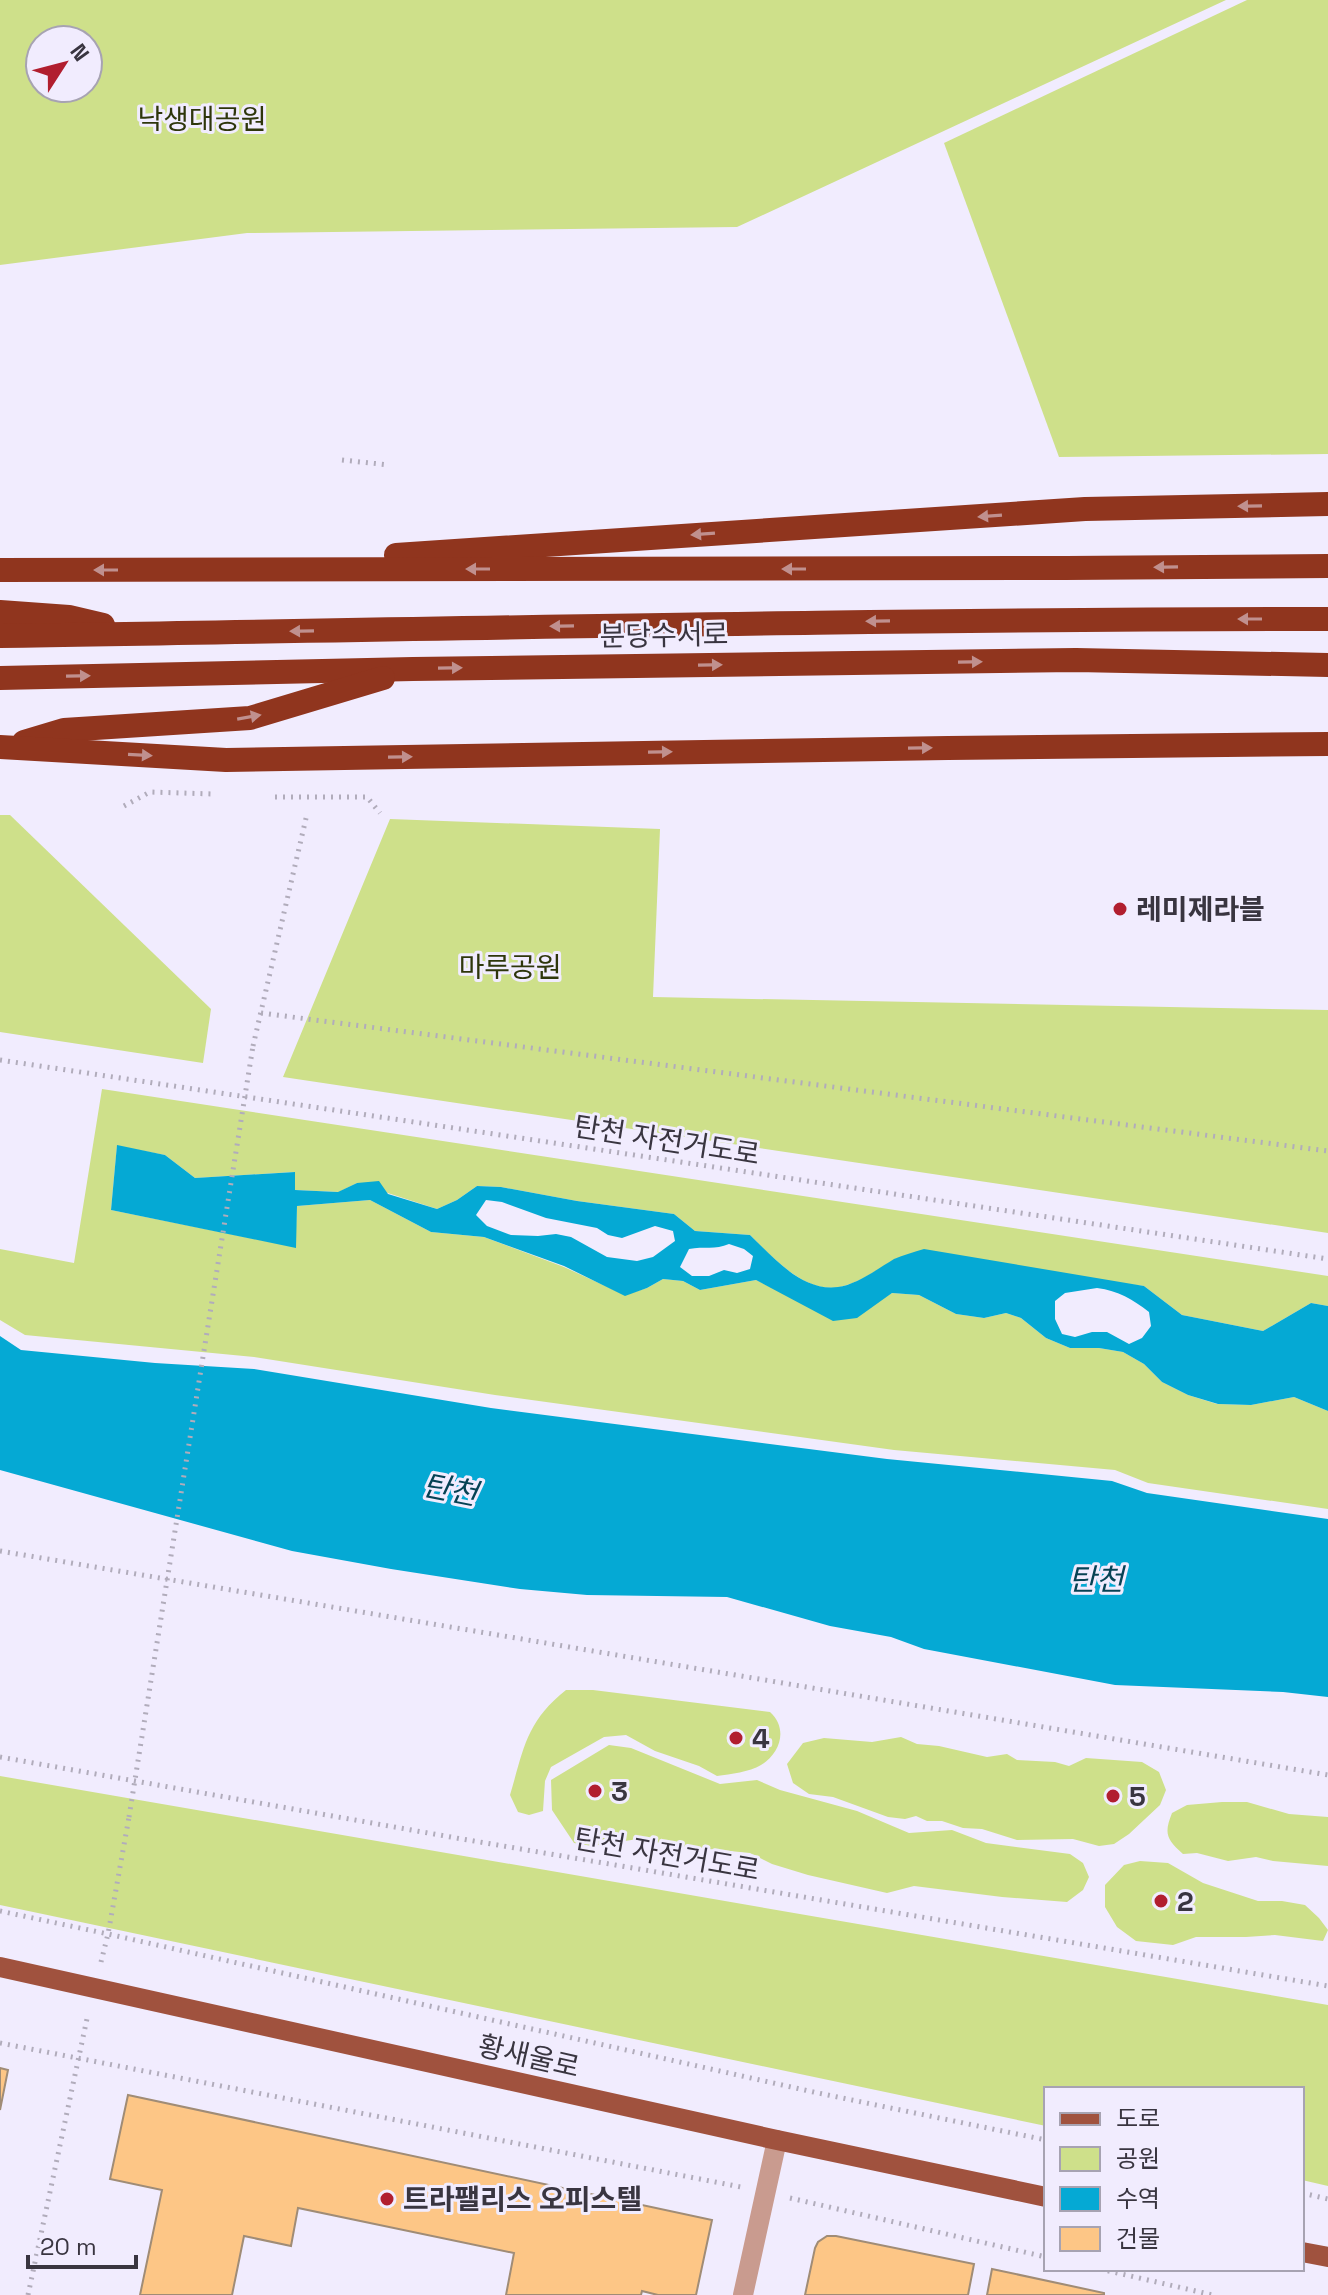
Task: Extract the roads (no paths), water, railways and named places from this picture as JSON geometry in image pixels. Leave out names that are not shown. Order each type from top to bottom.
[{"type":"highway","points":[[164,570],[1085,509],[1328,504]]},
{"type":"highway","points":[[0,570],[1328,566]]},
{"type":"highway","points":[[0,612],[69,617],[140,634]]},
{"type":"highway","name":"분당수서로","points":[[0,636],[708,623],[1328,619]]},
{"type":"highway","name":"분당수서로","points":[[0,678],[1076,660],[1328,665]]},
{"type":"highway","points":[[3,747],[64,730],[250,718],[413,669]]},
{"type":"highway","points":[[3,747],[226,760],[1328,744]]},
{"type":"main road","name":"황새울로","points":[[0,1967],[1044,2197]]},
{"type":"main road","points":[[1304,2252],[1328,2257]]},
{"type":"street","points":[[743,2295],[777,2140]]},
{"type":"water","points":[[117,1145],[165,1155],[195,1178],[295,1172],[295,1190],[338,1192],[357,1183],[379,1181],[388,1194],[437,1209],[477,1186],[674,1214],[695,1231],[750,1235],[800,1279],[825,1287],[852,1283],[894,1259],[924,1249],[1144,1286],[1182,1315],[1263,1331],[1311,1303],[1328,1306],[1328,1411],[1294,1397],[1251,1405],[1218,1404],[1188,1395],[1162,1382],[1144,1364],[1123,1352],[1070,1348],[1046,1338],[1021,1318],[1006,1313],[984,1318],[956,1314],[919,1295],[892,1293],[857,1318],[833,1321],[756,1280],[700,1290],[683,1281],[663,1279],[625,1296],[564,1266],[484,1237],[431,1232],[370,1200],[297,1206],[296,1248],[111,1210]],"holes":[[[486,1200],[502,1202],[546,1218],[597,1228],[608,1235],[622,1238],[655,1226],[673,1231],[675,1241],[653,1257],[637,1261],[607,1257],[571,1237],[556,1234],[511,1235],[487,1226],[476,1215]],[[729,1244],[744,1249],[753,1256],[750,1269],[737,1273],[724,1270],[709,1276],[692,1276],[680,1267],[689,1249]],[[1097,1288],[1119,1293],[1149,1312],[1151,1326],[1142,1338],[1129,1344],[1107,1332],[1075,1337],[1062,1334],[1055,1319],[1055,1301],[1065,1293]]]},
{"type":"water","name":"탄천","points":[[0,1336],[21,1350],[254,1369],[491,1408],[887,1459],[1112,1481],[1147,1493],[1328,1519],[1328,1697],[1283,1692],[1115,1685],[924,1649],[891,1637],[830,1626],[727,1597],[587,1595],[520,1589],[292,1551],[0,1470]]},
{"type":"place","name":"레미제라블","points":[[1120,909]]},
{"type":"place","name":"4","points":[[736,1738]]},
{"type":"place","name":"3","points":[[595,1791]]},
{"type":"place","name":"5","points":[[1113,1796]]},
{"type":"place","name":"2","points":[[1161,1901]]},
{"type":"place","name":"트라팰리스 오피스텔","points":[[387,2199]]},
{"type":"park label","name":"낙생대공원","points":[[202,119]]},
{"type":"park label","name":"마루공원","points":[[510,967]]}]
